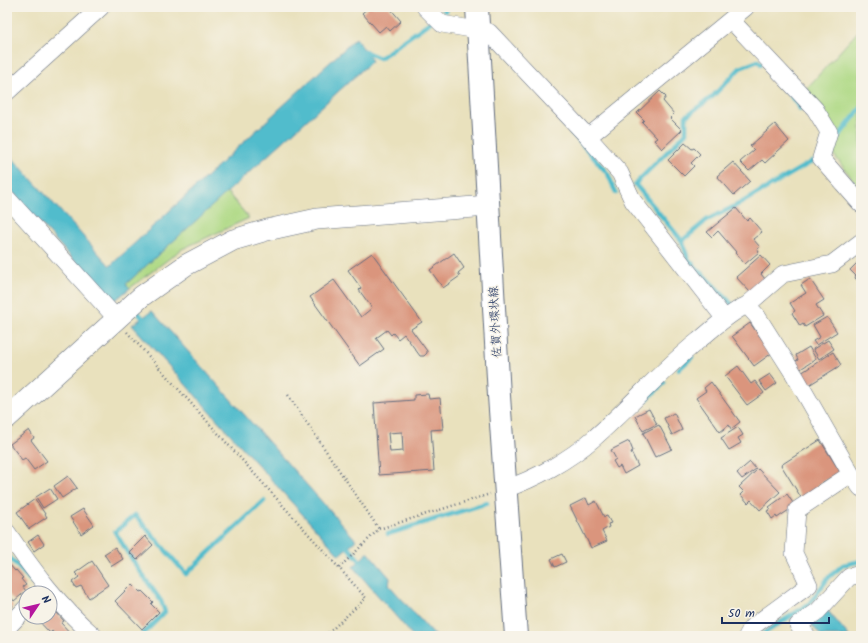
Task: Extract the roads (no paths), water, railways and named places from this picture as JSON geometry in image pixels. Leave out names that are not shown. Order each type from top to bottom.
[{"type":"main road","name":"佐賀外環状線","points":[[477,7],[505,489],[516,636]]},
{"type":"street","points":[[7,92],[101,7]]},
{"type":"street","points":[[426,7],[442,24],[489,32],[588,137],[620,173],[633,201],[740,313],[795,376],[851,474],[861,488]]},
{"type":"street","points":[[588,137],[746,7]]},
{"type":"street","points":[[731,20],[815,110],[829,132],[821,158],[861,204]]},
{"type":"street","points":[[7,198],[117,319]]},
{"type":"street","points":[[7,418],[142,296],[186,265],[233,240],[267,230],[317,219],[488,206]]},
{"type":"street","points":[[505,489],[517,485],[561,462],[592,440],[686,350],[740,313],[783,274],[832,264],[861,242]]},
{"type":"street","points":[[747,636],[752,627],[809,585],[794,553],[797,510],[851,474]]},
{"type":"street","points":[[7,532],[40,585]]},
{"type":"street","points":[[807,636],[798,625],[813,614],[849,577],[861,574]]},
{"type":"street","points":[[58,604],[94,636]]},
{"type":"street","points":[[7,628],[18,616]]},
{"type":"water","points":[[356,38],[372,61],[126,284],[130,288],[112,303],[7,186],[7,152],[110,266]]},
{"type":"water","points":[[152,311],[356,540],[339,555],[132,325]]},
{"type":"water","points":[[368,552],[390,578],[389,585],[435,636],[413,636],[353,567]]},
{"type":"water","points":[[828,611],[849,636],[821,636],[811,624]]},
{"type":"waterway","points":[[441,7],[445,11],[448,7]]},
{"type":"waterway","points":[[361,50],[380,58],[430,22]]},
{"type":"waterway","points":[[735,309],[688,259],[682,241],[635,184],[686,133],[686,116],[712,97],[740,68],[758,61],[761,64]]},
{"type":"waterway","points":[[786,89],[800,109]]},
{"type":"waterway","points":[[832,145],[861,108]]},
{"type":"waterway","points":[[561,120],[608,174],[616,193]]},
{"type":"waterway","points":[[682,241],[707,220],[741,203],[813,161]]},
{"type":"waterway","points":[[135,309],[146,322]]},
{"type":"waterway","points":[[679,369],[692,357]]},
{"type":"waterway","points":[[646,400],[664,383]]},
{"type":"waterway","points":[[141,636],[165,612],[161,601],[115,532],[135,515],[186,574],[264,501]]},
{"type":"waterway","points":[[388,534],[487,503]]},
{"type":"waterway","points":[[344,543],[362,563]]},
{"type":"waterway","points":[[7,555],[35,585]]},
{"type":"waterway","points":[[761,636],[809,604],[829,577],[843,565],[861,561]]}]
